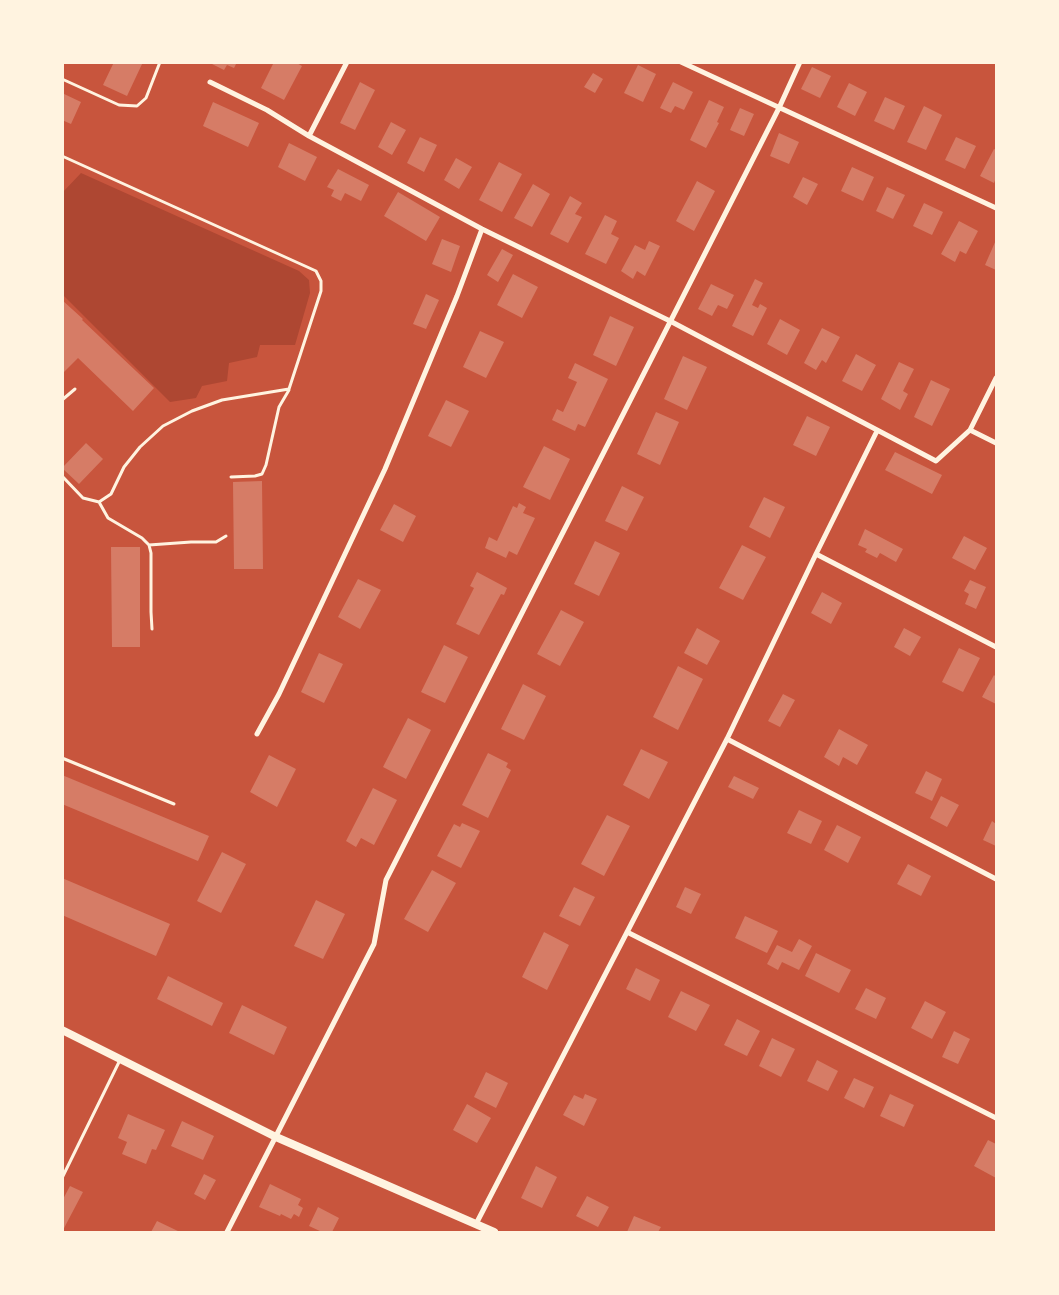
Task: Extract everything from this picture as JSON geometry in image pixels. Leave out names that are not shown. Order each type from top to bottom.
[{"type":"street","points":[[309,136],[346,62]]},
{"type":"street","points":[[682,62],[996,208]]},
{"type":"street","points":[[227,1232],[374,944],[386,880],[779,108],[800,62]]},
{"type":"street","points":[[210,82],[267,110],[309,136],[482,229],[670,321],[936,461],[970,430],[996,378]]},
{"type":"street","points":[[257,734],[278,694],[385,469],[457,296],[482,229]]},
{"type":"street","points":[[970,430],[996,443]]},
{"type":"street","points":[[476,1224],[727,739],[877,431]]},
{"type":"street","points":[[816,554],[996,647]]},
{"type":"street","points":[[727,739],[996,879]]},
{"type":"street","points":[[627,932],[996,1118]]},
{"type":"street","points":[[62,1030],[276,1137],[494,1232]]},
{"type":"lane","points":[[62,79],[119,105],[137,106],[146,98],[160,62]]},
{"type":"lane","points":[[62,156],[316,271],[321,280],[321,291],[289,390],[279,407],[266,465],[262,474],[231,477]]},
{"type":"lane","points":[[62,400],[75,389]]},
{"type":"lane","points":[[99,502],[111,494],[124,467],[140,447],[163,426],[192,411],[222,400],[289,390]]},
{"type":"lane","points":[[62,476],[83,498],[99,502],[108,518],[142,538],[149,545],[151,553],[152,629]]},
{"type":"lane","points":[[149,545],[216,542],[226,536]]},
{"type":"lane","points":[[62,758],[174,804]]},
{"type":"lane","points":[[62,1178],[121,1059]]},
{"type":"shaded area","points":[[81,173],[299,271],[309,280],[310,293],[295,345],[260,345],[257,357],[229,363],[227,381],[202,386],[196,398],[170,402],[63,295],[63,192]]},
{"type":"building","points":[[114,62],[143,62],[127,96],[103,85]]},
{"type":"building","points":[[213,62],[237,62],[234,68],[227,65],[224,70],[212,64]]},
{"type":"building","points":[[274,62],[295,62],[302,66],[284,100],[261,88]]},
{"type":"building","points":[[638,65],[656,74],[643,102],[624,93]]},
{"type":"building","points":[[812,67],[831,76],[820,98],[801,89]]},
{"type":"building","points":[[593,73],[603,79],[595,93],[584,87]]},
{"type":"building","points":[[360,82],[375,90],[355,130],[340,123]]},
{"type":"building","points":[[673,82],[693,92],[684,110],[675,106],[671,113],[660,108]]},
{"type":"building","points":[[849,83],[867,92],[855,116],[837,107]]},
{"type":"building","points":[[62,93],[81,102],[71,124],[62,120]]},
{"type":"building","points":[[885,97],[905,106],[894,130],[874,121]]},
{"type":"building","points":[[709,100],[724,107],[717,122],[719,123],[706,148],[690,140]]},
{"type":"building","points":[[213,102],[259,123],[248,147],[203,126]]},
{"type":"building","points":[[924,106],[942,115],[926,150],[907,142]]},
{"type":"building","points":[[740,108],[754,114],[744,136],[730,130]]},
{"type":"building","points":[[391,122],[406,130],[392,155],[378,147]]},
{"type":"building","points":[[779,133],[799,142],[789,164],[770,156]]},
{"type":"building","points":[[420,137],[437,145],[424,172],[407,163]]},
{"type":"building","points":[[956,137],[976,146],[965,169],[945,160]]},
{"type":"building","points":[[289,143],[317,157],[305,181],[278,167]]},
{"type":"building","points":[[994,149],[996,150],[996,178],[994,183],[980,176]]},
{"type":"building","points":[[456,158],[472,167],[459,189],[444,180]]},
{"type":"building","points":[[499,162],[522,174],[502,212],[479,200]]},
{"type":"building","points":[[852,167],[874,177],[863,201],[841,191]]},
{"type":"building","points":[[338,169],[369,185],[361,201],[345,193],[341,201],[331,196],[334,190],[327,187]]},
{"type":"building","points":[[803,177],[818,184],[807,205],[793,197]]},
{"type":"building","points":[[697,181],[715,191],[694,231],[676,221]]},
{"type":"building","points":[[533,184],[550,194],[532,227],[514,218]]},
{"type":"building","points":[[887,187],[905,195],[893,219],[876,211]]},
{"type":"building","points":[[398,192],[440,217],[426,241],[384,216]]},
{"type":"building","points":[[570,196],[582,203],[575,214],[582,217],[568,243],[550,234]]},
{"type":"building","points":[[924,203],[943,212],[932,235],[913,226]]},
{"type":"building","points":[[605,215],[617,221],[611,234],[619,238],[606,264],[585,254]]},
{"type":"building","points":[[959,221],[978,231],[966,254],[960,251],[955,262],[941,254]]},
{"type":"building","points":[[442,239],[460,246],[451,272],[432,264]]},
{"type":"building","points":[[996,240],[996,270],[985,265]]},
{"type":"building","points":[[649,241],[660,246],[645,276],[637,271],[633,279],[621,271],[635,245],[645,250]]},
{"type":"building","points":[[502,249],[513,255],[498,282],[487,275]]},
{"type":"building","points":[[513,274],[538,287],[522,318],[497,305]]},
{"type":"building","points":[[755,279],[763,283],[752,305],[758,308],[760,304],[767,308],[753,336],[732,326]]},
{"type":"building","points":[[711,284],[734,295],[727,309],[718,305],[712,316],[698,309]]},
{"type":"building","points":[[426,294],[439,300],[426,329],[413,324]]},
{"type":"building","points":[[62,300],[154,388],[133,411],[78,358],[62,374]]},
{"type":"building","points":[[610,316],[634,327],[616,366],[593,355]]},
{"type":"building","points":[[780,319],[800,330],[787,355],[767,344]]},
{"type":"building","points":[[822,328],[840,337],[826,363],[822,360],[816,370],[804,363]]},
{"type":"building","points":[[480,331],[504,342],[486,378],[463,367]]},
{"type":"building","points":[[856,354],[876,365],[862,391],[842,381]]},
{"type":"building","points":[[683,356],[707,367],[687,410],[664,399]]},
{"type":"building","points":[[899,362],[914,369],[903,391],[908,394],[900,410],[881,399]]},
{"type":"building","points":[[575,363],[608,379],[585,427],[578,424],[575,431],[552,420],[557,409],[563,412],[577,382],[568,378]]},
{"type":"building","points":[[931,380],[950,389],[932,426],[914,417]]},
{"type":"building","points":[[446,400],[469,411],[451,447],[428,436]]},
{"type":"building","points":[[656,412],[679,422],[660,465],[637,454]]},
{"type":"building","points":[[807,416],[830,427],[816,456],[793,445]]},
{"type":"building","points":[[86,443],[103,459],[79,484],[62,468]]},
{"type":"building","points":[[544,446],[570,459],[550,500],[523,487]]},
{"type":"building","points":[[895,452],[942,475],[932,494],[885,470]]},
{"type":"building","points":[[262,481],[263,569],[234,569],[233,482]]},
{"type":"building","points":[[622,486],[644,497],[627,531],[605,521]]},
{"type":"building","points":[[764,497],[785,507],[770,538],[749,527]]},
{"type":"building","points":[[519,503],[526,507],[523,513],[535,518],[517,555],[509,551],[506,558],[485,548],[489,537],[497,541],[513,506],[517,508]]},
{"type":"building","points":[[394,504],[416,516],[403,542],[380,530]]},
{"type":"building","points":[[865,529],[903,549],[896,562],[880,553],[877,558],[865,552],[867,549],[858,545]]},
{"type":"building","points":[[964,536],[987,548],[975,570],[952,558]]},
{"type":"building","points":[[595,541],[620,553],[599,596],[574,584]]},
{"type":"building","points":[[742,545],[766,557],[743,600],[719,588]]},
{"type":"building","points":[[111,547],[140,547],[140,647],[112,647]]},
{"type":"building","points":[[477,572],[507,588],[504,595],[501,594],[479,635],[456,624],[474,588],[470,586]]},
{"type":"building","points":[[358,579],[381,590],[360,629],[338,617]]},
{"type":"building","points":[[970,580],[986,587],[976,609],[965,604],[969,594],[964,591]]},
{"type":"building","points":[[822,592],[842,603],[831,624],[811,613]]},
{"type":"building","points":[[561,610],[584,622],[560,666],[537,654]]},
{"type":"building","points":[[697,628],[720,641],[707,665],[684,653]]},
{"type":"building","points":[[904,628],[921,637],[910,656],[894,647]]},
{"type":"building","points":[[444,645],[468,657],[445,703],[421,692]]},
{"type":"building","points":[[959,648],[980,658],[963,692],[942,682]]},
{"type":"building","points":[[319,653],[343,664],[324,703],[301,692]]},
{"type":"building","points":[[678,666],[703,679],[678,730],[653,717]]},
{"type":"building","points":[[994,675],[996,677],[996,704],[982,697]]},
{"type":"building","points":[[523,684],[546,696],[524,740],[501,729]]},
{"type":"building","points":[[783,694],[795,700],[780,727],[768,721]]},
{"type":"building","points":[[408,718],[431,730],[406,779],[383,767]]},
{"type":"building","points":[[839,729],[868,745],[857,765],[843,757],[839,766],[824,757]]},
{"type":"building","points":[[641,749],[668,762],[649,799],[623,785]]},
{"type":"building","points":[[488,753],[508,763],[506,767],[511,770],[488,818],[462,805]]},
{"type":"building","points":[[269,755],[296,769],[277,807],[250,792]]},
{"type":"building","points":[[926,771],[942,779],[932,801],[915,793]]},
{"type":"building","points":[[62,775],[209,836],[198,861],[62,804]]},
{"type":"building","points":[[734,776],[759,788],[753,799],[728,787]]},
{"type":"building","points":[[373,788],[397,800],[374,845],[361,838],[356,847],[346,841]]},
{"type":"building","points":[[941,796],[959,805],[947,827],[930,818]]},
{"type":"building","points":[[799,810],[822,821],[811,844],[787,833]]},
{"type":"building","points":[[607,815],[630,826],[604,876],[581,864]]},
{"type":"building","points":[[992,821],[996,824],[996,846],[983,840]]},
{"type":"building","points":[[462,823],[480,831],[461,868],[437,856],[454,824],[460,827]]},
{"type":"building","points":[[837,825],[861,837],[848,863],[824,850]]},
{"type":"building","points":[[222,852],[246,864],[221,913],[197,901]]},
{"type":"building","points":[[908,864],[931,876],[921,896],[897,884]]},
{"type":"building","points":[[432,870],[456,883],[428,932],[404,919]]},
{"type":"building","points":[[62,878],[170,924],[156,956],[62,915]]},
{"type":"building","points":[[574,887],[595,897],[580,926],[559,916]]},
{"type":"building","points":[[685,887],[701,894],[691,914],[676,907]]},
{"type":"building","points":[[316,900],[345,914],[323,959],[294,946]]},
{"type":"building","points":[[745,916],[778,931],[767,953],[735,938]]},
{"type":"building","points":[[544,932],[569,945],[547,990],[522,977]]},
{"type":"building","points":[[799,939],[812,946],[799,970],[782,962],[778,970],[767,964],[777,945],[792,952]]},
{"type":"building","points":[[816,953],[851,970],[839,993],[805,976]]},
{"type":"building","points":[[636,968],[660,980],[650,1001],[626,989]]},
{"type":"building","points":[[168,976],[223,1003],[212,1026],[157,999]]},
{"type":"building","points":[[866,988],[886,998],[876,1019],[855,1009]]},
{"type":"building","points":[[681,991],[710,1005],[696,1031],[668,1017]]},
{"type":"building","points":[[925,1001],[946,1012],[932,1039],[911,1028]]},
{"type":"building","points":[[242,1005],[287,1027],[274,1055],[229,1033]]},
{"type":"building","points":[[737,1019],[760,1031],[747,1056],[724,1045]]},
{"type":"building","points":[[954,1031],[970,1039],[958,1064],[942,1057]]},
{"type":"building","points":[[772,1038],[795,1049],[781,1077],[759,1066]]},
{"type":"building","points":[[817,1060],[838,1071],[828,1091],[807,1081]]},
{"type":"building","points":[[486,1072],[508,1083],[496,1108],[474,1097]]},
{"type":"building","points":[[854,1078],[874,1087],[864,1108],[844,1098]]},
{"type":"building","points":[[585,1094],[597,1099],[584,1126],[563,1115],[574,1095],[583,1099]]},
{"type":"building","points":[[890,1094],[914,1105],[904,1127],[880,1116]]},
{"type":"building","points":[[467,1104],[491,1118],[477,1143],[453,1130]]},
{"type":"building","points":[[128,1114],[165,1130],[156,1150],[152,1149],[146,1164],[122,1154],[127,1142],[118,1138]]},
{"type":"building","points":[[182,1121],[214,1136],[203,1160],[171,1146]]},
{"type":"building","points":[[988,1140],[996,1144],[996,1178],[974,1166]]},
{"type":"building","points":[[536,1166],[557,1177],[542,1208],[521,1198]]},
{"type":"building","points":[[204,1174],[216,1180],[205,1200],[194,1194]]},
{"type":"building","points":[[270,1184],[301,1199],[298,1205],[303,1208],[299,1217],[294,1214],[291,1219],[259,1207]]},
{"type":"building","points":[[70,1186],[83,1192],[62,1232],[62,1201]]},
{"type":"building","points":[[587,1196],[609,1207],[598,1227],[576,1216]]},
{"type":"building","points":[[318,1207],[339,1218],[332,1232],[322,1232],[309,1226]]},
{"type":"building","points":[[634,1216],[661,1227],[658,1232],[627,1232]]},
{"type":"building","points":[[157,1221],[180,1232],[151,1232]]}]
